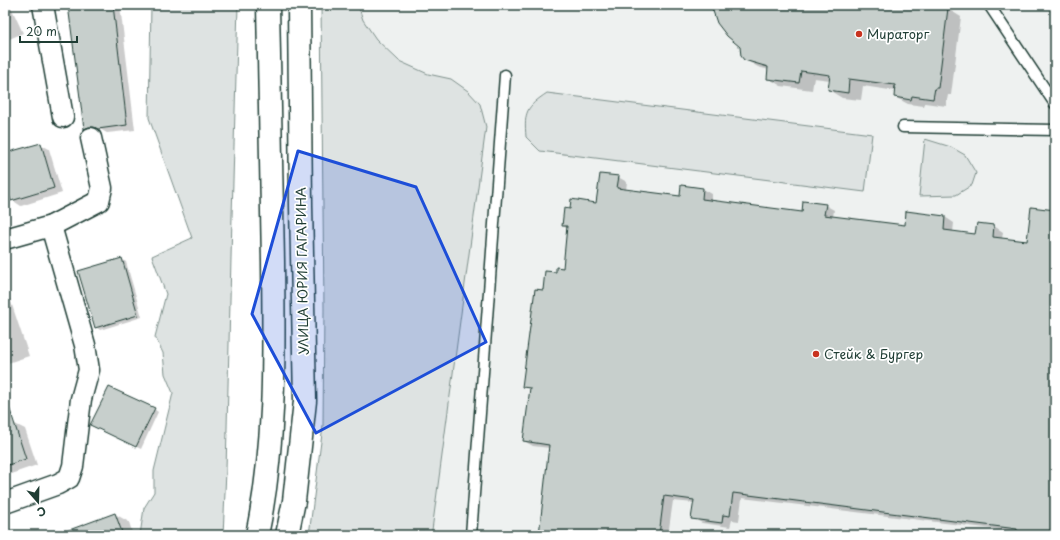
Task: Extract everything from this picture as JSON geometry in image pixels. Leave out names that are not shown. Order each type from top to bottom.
[{"type":"main road","points":[[257,535],[264,502],[271,447],[273,391],[268,5]]},
{"type":"main road","name":"УЛИЦА ЮРИЯ ГАГАРИНА","points":[[287,535],[294,501],[305,401],[299,5]]},
{"type":"street","points":[[43,5],[63,117]]},
{"type":"street","points":[[5,239],[51,226],[98,201],[102,188],[91,138]]},
{"type":"street","points":[[5,503],[58,484],[69,478],[73,466],[81,399],[89,370],[85,345],[51,226]]},
{"type":"lane","points":[[989,5],[1055,104]]},
{"type":"lane","points":[[470,535],[505,75]]},
{"type":"lane","points":[[903,127],[1055,130]]},
{"type":"highlighted area","points":[[298,151],[416,187],[486,342],[316,433],[252,314]]},
{"type":"shaded area","points":[[151,5],[238,5],[223,535],[140,535],[144,508],[154,492],[154,471],[173,393],[165,374],[163,353],[155,337],[166,294],[152,256],[192,238],[149,118]]},
{"type":"shaded area","points":[[321,5],[358,5],[363,20],[376,39],[399,61],[428,74],[451,79],[468,91],[480,104],[486,127],[432,530],[429,535],[309,535],[323,426],[324,309]]},
{"type":"shaded area","name":"Мираторг","points":[[353,5],[1055,5],[1055,535],[361,535]]},
{"type":"shaded area","points":[[547,93],[872,134],[865,192],[540,151],[526,137],[525,122],[531,106]]},
{"type":"shaded area","points":[[925,139],[951,147],[965,155],[976,173],[972,185],[956,195],[919,196]]},
{"type":"building","points":[[68,5],[113,5],[127,125],[98,129],[89,127],[84,129]]},
{"type":"building","points":[[711,5],[924,5],[948,8],[938,88],[935,88],[933,99],[912,96],[911,100],[894,97],[895,85],[849,79],[848,93],[828,90],[830,75],[801,71],[799,83],[767,79],[768,67],[744,60],[741,56],[740,47],[727,36],[717,23]]},
{"type":"building","points":[[41,143],[54,188],[11,201],[5,182],[5,153]]},
{"type":"building","points":[[600,174],[619,176],[617,188],[680,196],[681,185],[703,188],[702,199],[802,212],[803,201],[826,204],[824,215],[905,225],[906,211],[945,216],[944,230],[975,234],[977,223],[994,225],[993,237],[1027,241],[1031,207],[1055,210],[1055,535],[1017,535],[1017,529],[733,493],[730,516],[723,515],[722,523],[691,519],[694,500],[664,496],[659,535],[539,535],[549,445],[523,441],[530,388],[522,387],[535,289],[543,290],[545,271],[556,272],[556,267],[563,268],[567,226],[562,226],[564,208],[570,209],[571,199],[596,203]]},
{"type":"building","points":[[122,258],[138,315],[95,328],[78,271]]},
{"type":"building","points":[[109,387],[155,408],[136,447],[90,425]]},
{"type":"building","points":[[8,404],[26,459],[5,466],[5,405]]},
{"type":"building","points":[[115,513],[123,535],[61,535],[61,533]]},
{"type":"place","name":"Мираторг","points":[[859,34]]},
{"type":"place","name":"Стейк & Бургер","points":[[816,354]]}]
